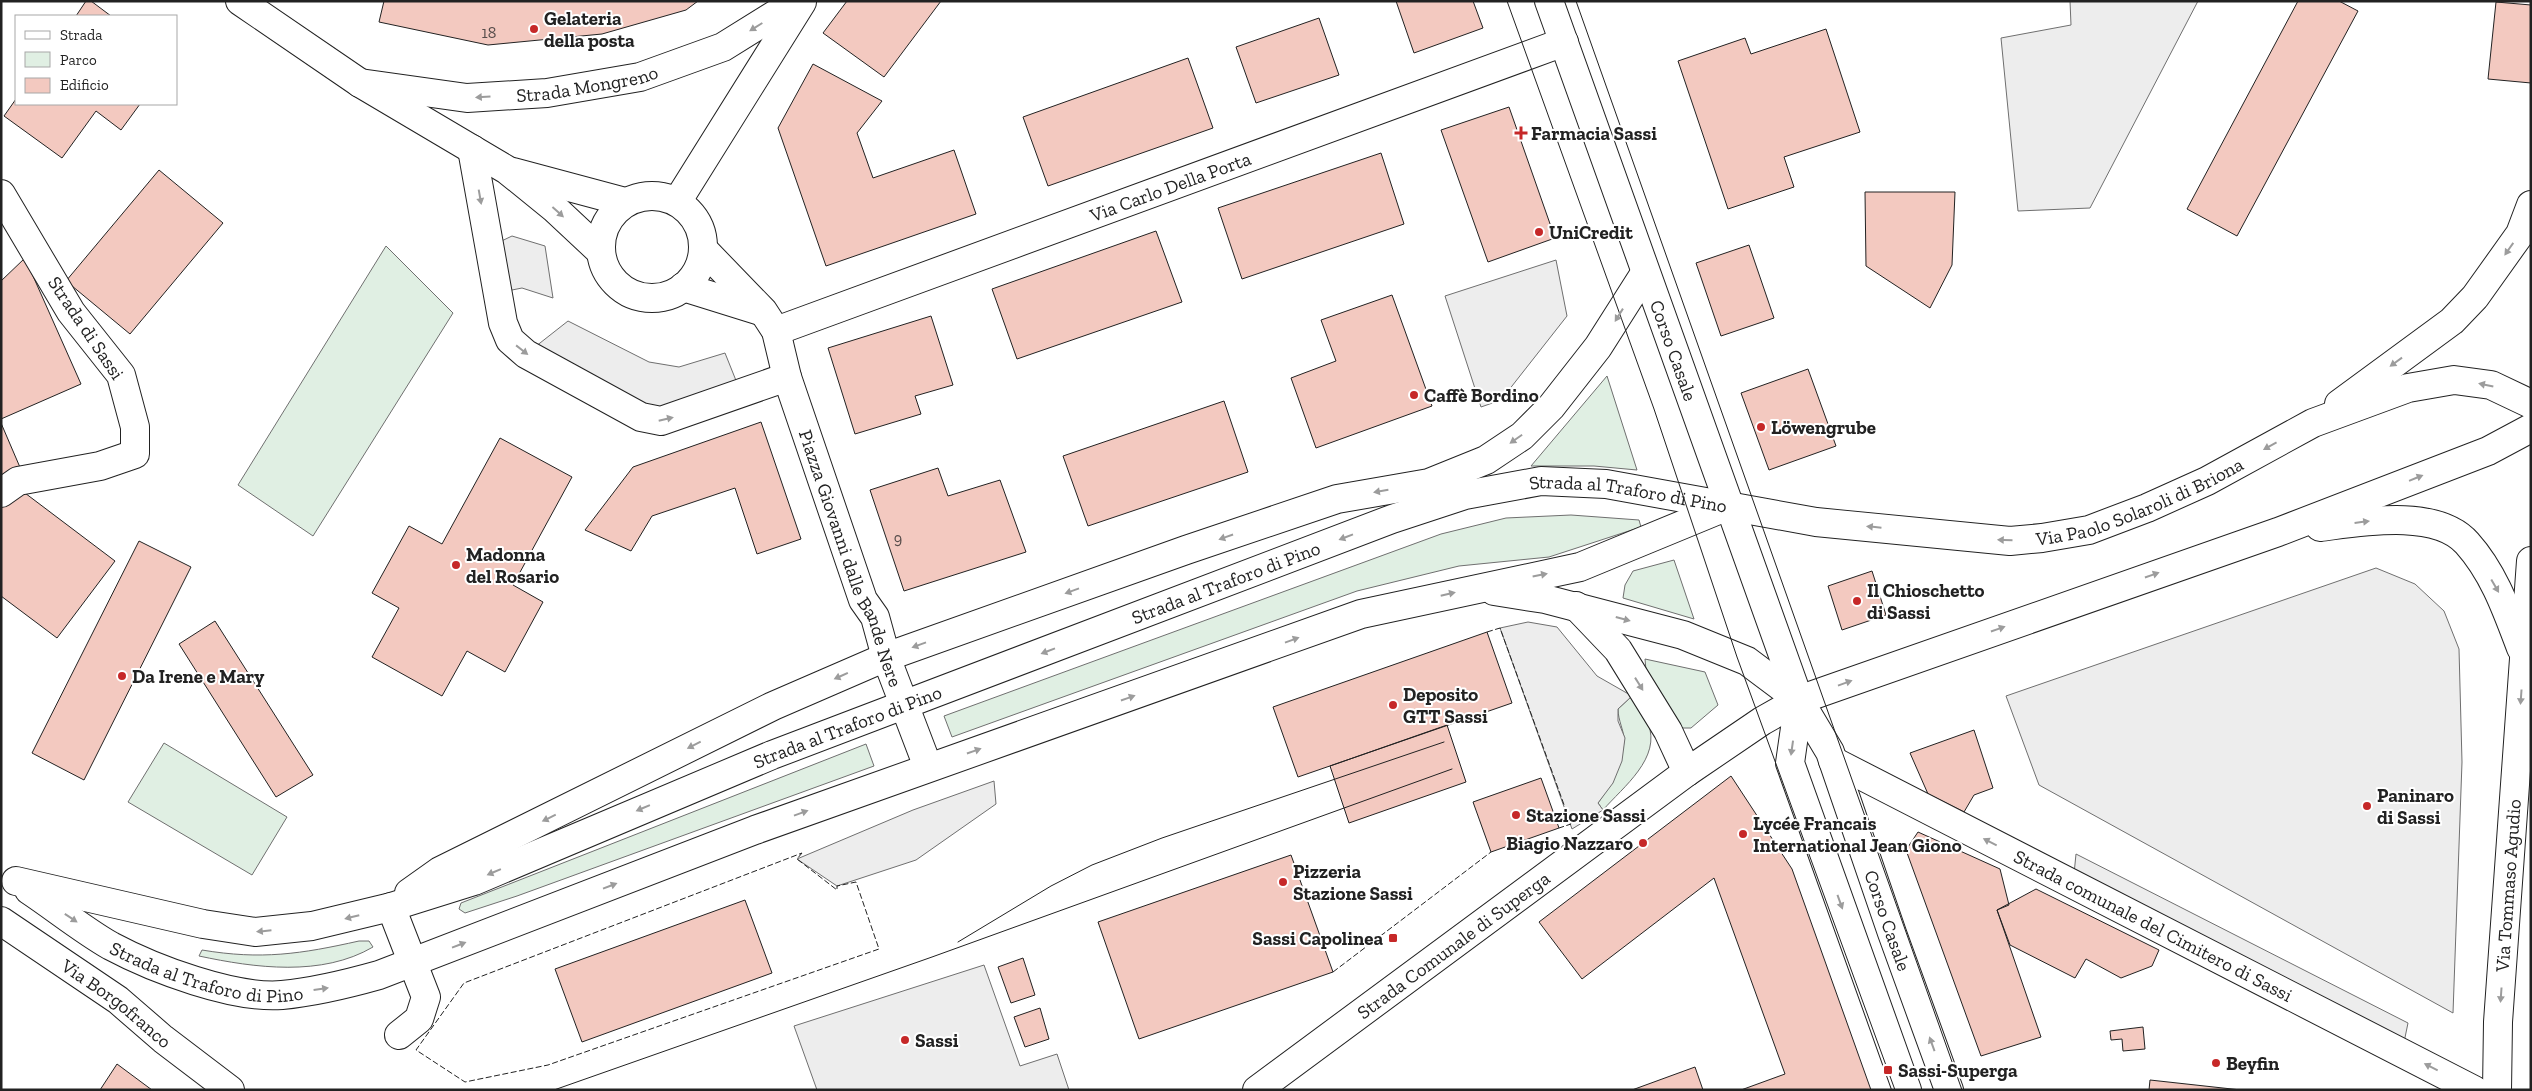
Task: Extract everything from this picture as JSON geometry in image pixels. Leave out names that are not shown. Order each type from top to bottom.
[{"type":"main road","name":"Strada Mongreno","points":[[240,1],[360,83],[507,170]]},
{"type":"main road","name":"Strada Mongreno","points":[[360,83],[467,98],[547,93],[640,77],[723,47],[797,1]]},
{"type":"main road","points":[[677,202],[802,1]]},
{"type":"main road","name":"Corso Casale","points":[[1549,1],[1728,506],[1799,700],[1830,752],[1949,1090]]},
{"type":"main road","name":"Via Carlo Della Porta","points":[[769,321],[1564,42]]},
{"type":"main road","points":[[472,149],[503,323],[510,340],[526,354],[640,417],[661,421],[786,377]]},
{"type":"main road","points":[[507,170],[625,202]]},
{"type":"main road","points":[[507,170],[554,208],[601,252]]},
{"type":"main road","name":"Strada di Sassi","points":[[1,194],[71,312],[121,375],[135,426],[135,454],[100,466],[18,481],[1,493]]},
{"type":"main road","points":[[642,196],[660,196],[677,202],[692,214],[701,231],[703,248],[701,264],[694,277],[683,287],[667,296],[649,298],[632,294],[616,284],[606,270],[601,252],[601,238],[605,224],[625,202],[642,196]]},
{"type":"main road","points":[[2313,423],[2452,321],[2475,297],[2520,234],[2531,205]]},
{"type":"main road","points":[[703,248],[769,321]]},
{"type":"main road","points":[[399,1035],[419,1019],[426,997],[391,907],[440,871],[774,706],[886,657],[1177,553],[1337,499],[1429,483],[1486,460],[1522,436],[1551,408],[1598,347],[1645,273]]},
{"type":"main road","points":[[683,287],[769,321]]},
{"type":"main road","name":"Piazza Giovanni dalle Bande Nere","points":[[769,321],[786,377],[863,600],[875,617],[886,657],[928,766]]},
{"type":"main road","name":"Via Paolo Solaroli di Briona","points":[[1728,506],[1816,522],[1972,538],[2010,541],[2042,538],[2089,530],[2147,508],[2207,481],[2313,423],[2408,388],[2454,380],[2491,385],[2531,404]]},
{"type":"main road","points":[[1475,588],[1544,598],[1683,635],[1746,661],[1799,700],[2278,532],[2488,451],[2531,428]]},
{"type":"main road","name":"Strada al Traforo di Pino","points":[[9,876],[203,924],[255,932],[312,926],[391,907],[474,881],[738,769],[1392,519],[1465,495],[1541,481],[1606,484],[1728,506]]},
{"type":"main road","points":[[1392,519],[1429,483],[1495,489]]},
{"type":"main road","name":"Strada al Traforo di Pino","points":[[9,876],[111,946],[176,974],[234,990],[280,995],[330,988],[379,975],[755,830],[928,766],[1246,656],[1361,614],[1475,588],[1580,567],[1728,506]]},
{"type":"main road","points":[[2278,532],[2373,520],[2421,522],[2450,531],[2466,542],[2499,592],[2524,654]]},
{"type":"main road","name":"Via Tommaso Agudio","points":[[2497,1090],[2498,1022],[2531,561]]},
{"type":"main road","points":[[1576,606],[1618,650],[1668,731],[1687,772]]},
{"type":"main road","name":"Corso Casale","points":[[1799,700],[1790,763],[1907,1090]]},
{"type":"main road","name":"Strada Comunale di Superga","points":[[1257,1090],[1687,772],[1762,721],[1799,700]]},
{"type":"main road","name":"Strada comunale del Cimitero di Sassi","points":[[1833,761],[2474,1090]]},
{"type":"main road","name":"Via Borgofranco","points":[[1,921],[118,1000],[163,1039],[230,1090]]},
{"type":"green space","points":[[386,246],[453,313],[313,536],[238,485]]},
{"type":"green space","points":[[1607,376],[1637,470],[1594,466],[1531,466]]},
{"type":"green space","points":[[1571,515],[1639,520],[1641,527],[1549,557],[1459,566],[1357,591],[952,737],[944,716],[1441,534],[1506,518]]},
{"type":"green space","points":[[1674,560],[1694,619],[1623,598],[1625,585],[1633,571]]},
{"type":"green space","points":[[1645,659],[1705,672],[1718,705],[1691,728],[1676,728],[1646,670]]},
{"type":"green space","points":[[1632,696],[1648,723],[1651,736],[1650,748],[1645,760],[1630,782],[1603,810],[1598,803],[1615,772],[1623,747],[1624,736],[1618,709]]},
{"type":"green space","points":[[164,743],[287,817],[252,875],[128,802]]},
{"type":"green space","points":[[866,744],[874,766],[517,896],[465,913],[459,909],[461,903]]},
{"type":"green space","points":[[369,941],[373,947],[332,963],[310,966],[265,966],[199,956],[202,950],[243,955],[281,954]]},
{"type":"shaded area","points":[[2070,1],[2198,1],[2090,208],[2018,211],[2001,38],[2071,25]]},
{"type":"shaded area","points":[[512,236],[545,246],[553,298],[522,288],[497,293],[489,247]]},
{"type":"shaded area","points":[[1556,260],[1567,316],[1501,400],[1481,407],[1445,296]]},
{"type":"shaded area","points":[[568,321],[649,362],[679,367],[725,353],[741,393],[661,421],[526,354]]},
{"type":"shaded area","points":[[2376,568],[2415,584],[2444,611],[2459,649],[2462,762],[2453,1013],[2039,785],[2006,696]]},
{"type":"shaded area","points":[[1528,622],[1557,627],[1597,676],[1632,696],[1618,709],[1618,721],[1625,738],[1622,761],[1613,783],[1598,803],[1603,810],[1572,829],[1500,628]]},
{"type":"shaded area","points":[[994,781],[996,804],[916,860],[837,886],[797,859],[913,810]]},
{"type":"shaded area","points":[[2076,854],[2408,1023],[2402,1052],[2073,884]]},
{"type":"shaded area","name":"Sassi","points":[[984,965],[1020,1066],[1057,1054],[1069,1090],[817,1090],[794,1026]]},
{"type":"building","points":[[86,1],[91,1],[110,15],[77,15]]},
{"type":"building","points":[[384,1],[698,1],[686,10],[602,34],[488,45],[379,22]]},
{"type":"building","points":[[847,1],[941,1],[884,77],[823,33]]},
{"type":"building","points":[[1396,1],[1473,1],[1483,28],[1414,53]]},
{"type":"building","points":[[2298,1],[2339,1],[2358,11],[2237,236],[2187,209]]},
{"type":"building","points":[[2496,2],[2531,5],[2531,83],[2488,79]]},
{"type":"building","points":[[1319,18],[1339,75],[1256,103],[1236,47]]},
{"type":"building","points":[[1826,29],[1860,132],[1784,157],[1794,187],[1728,209],[1678,61],[1745,38],[1751,54]]},
{"type":"building","points":[[1188,58],[1213,128],[1048,186],[1023,117]]},
{"type":"building","points":[[813,64],[882,101],[857,133],[873,178],[954,150],[976,214],[826,266],[778,128]]},
{"type":"building","points":[[15,100],[15,105],[139,105],[121,130],[96,111],[62,158],[4,116]]},
{"type":"building","points":[[1509,107],[1555,238],[1488,262],[1441,130]]},
{"type":"building","points":[[1381,153],[1404,224],[1242,279],[1218,208]]},
{"type":"building","points":[[159,170],[223,223],[130,334],[66,281]]},
{"type":"building","points":[[1865,192],[1955,192],[1952,265],[1930,308],[1866,266]]},
{"type":"building","points":[[1156,231],[1182,302],[1017,359],[992,289]]},
{"type":"building","points":[[1749,245],[1774,318],[1721,336],[1696,263]]},
{"type":"building","points":[[25,258],[81,384],[1,419],[1,281]]},
{"type":"building","points":[[1392,295],[1432,406],[1316,448],[1291,378],[1336,361],[1321,320]]},
{"type":"building","points":[[931,316],[953,385],[915,396],[921,414],[855,434],[828,348]]},
{"type":"building","points":[[1808,369],[1836,446],[1769,470],[1741,393]]},
{"type":"building","points":[[1224,401],[1248,472],[1088,526],[1063,456]]},
{"type":"building","points":[[761,422],[801,539],[757,554],[735,488],[652,516],[631,551],[585,530],[633,467]]},
{"type":"building","points":[[1,423],[22,472],[1,480]]},
{"type":"building","name":"Madonna del Rosario","points":[[500,438],[572,477],[513,585],[543,602],[505,672],[467,651],[442,696],[372,657],[399,608],[372,593],[409,526],[442,544]]},
{"type":"building","points":[[938,468],[948,496],[1000,480],[1026,552],[904,591],[870,490]]},
{"type":"building","points":[[17,487],[115,561],[57,638],[1,596],[1,507]]},
{"type":"building","points":[[139,541],[191,567],[84,780],[32,753]]},
{"type":"building","name":"Il Chioschetto di Sassi","points":[[1872,571],[1886,615],[1842,630],[1828,586]]},
{"type":"building","points":[[215,621],[313,775],[276,797],[179,644]]},
{"type":"building","name":"Deposito GTT Sassi","points":[[1487,632],[1512,703],[1298,777],[1273,707]]},
{"type":"building","points":[[1447,725],[1466,782],[1349,823],[1330,766]]},
{"type":"building","points":[[1974,730],[1993,788],[1974,795],[1964,812],[1928,794],[1910,753]]},
{"type":"building","points":[[1731,776],[1792,869],[1871,1090],[1741,1090],[1785,1074],[1714,878],[1582,979],[1539,922]]},
{"type":"building","name":"Stazione Sassi","points":[[1541,778],[1559,828],[1491,852],[1473,802]]},
{"type":"building","points":[[1918,832],[2000,869],[2009,905],[1997,910],[2041,1037],[1981,1056],[1906,850]]},
{"type":"building","points":[[1291,855],[1333,972],[1139,1039],[1098,922]]},
{"type":"building","points":[[2036,889],[2159,950],[2152,966],[2121,978],[2086,959],[2075,978],[2010,945],[1997,910]]},
{"type":"building","points":[[745,900],[772,973],[582,1042],[555,969]]},
{"type":"building","points":[[1023,958],[1035,995],[1011,1003],[998,967]]},
{"type":"building","points":[[1040,1008],[1049,1039],[1025,1047],[1014,1017]]},
{"type":"building","points":[[2143,1027],[2145,1049],[2123,1051],[2122,1039],[2111,1040],[2110,1031]]},
{"type":"building","points":[[117,1064],[152,1090],[100,1090]]},
{"type":"building","points":[[1695,1067],[1703,1090],[1632,1090]]},
{"type":"building","points":[[2150,1080],[2241,1090],[2149,1090]]},
{"type":"tram line","points":[[1507,1],[1654,409],[1737,657],[1895,1090]]},
{"type":"tram line","points":[[1576,1],[1962,1090]]},
{"type":"tram line","points":[[958,942],[1051,886],[1092,865],[1162,838],[1444,742]]},
{"type":"tram line","points":[[554,1090],[932,957],[1452,769]]},
{"type":"fence","points":[[1487,632],[1500,628],[1571,824],[1559,828]]},
{"type":"fence","points":[[1333,972],[1491,852]]},
{"type":"fence","points":[[802,853],[797,859],[837,890],[837,886],[856,882],[879,949],[548,1065],[465,1082],[416,1050],[464,983],[802,853]]},
{"type":"place","name":"Gelateria della posta","points":[[534,29]]},
{"type":"place","name":"Farmacia Sassi","points":[[1521,133]]},
{"type":"place","name":"UniCredit","points":[[1539,232]]},
{"type":"place","name":"Caffè Bordino","points":[[1414,395]]},
{"type":"place","name":"Löwengrube","points":[[1761,427]]},
{"type":"place","name":"Madonna del Rosario","points":[[456,565]]},
{"type":"place","name":"Il Chioschetto di Sassi","points":[[1857,601]]},
{"type":"place","name":"Da Irene e Mary","points":[[122,676]]},
{"type":"place","name":"Deposito GTT Sassi","points":[[1393,705]]},
{"type":"place","name":"Paninaro di Sassi","points":[[2367,806]]},
{"type":"place","name":"Stazione Sassi","points":[[1516,815]]},
{"type":"place","name":"Lycée Francais International Jean Giono","points":[[1743,834]]},
{"type":"place","name":"Biagio Nazzaro","points":[[1643,843]]},
{"type":"place","name":"Pizzeria Stazione Sassi","points":[[1283,882]]},
{"type":"place","name":"Sassi Capolinea","points":[[1393,938]]},
{"type":"place","name":"Sassi","points":[[905,1040]]},
{"type":"place","name":"Beyfin","points":[[2216,1063]]},
{"type":"place","name":"Sassi-Superga","points":[[1888,1070]]}]
